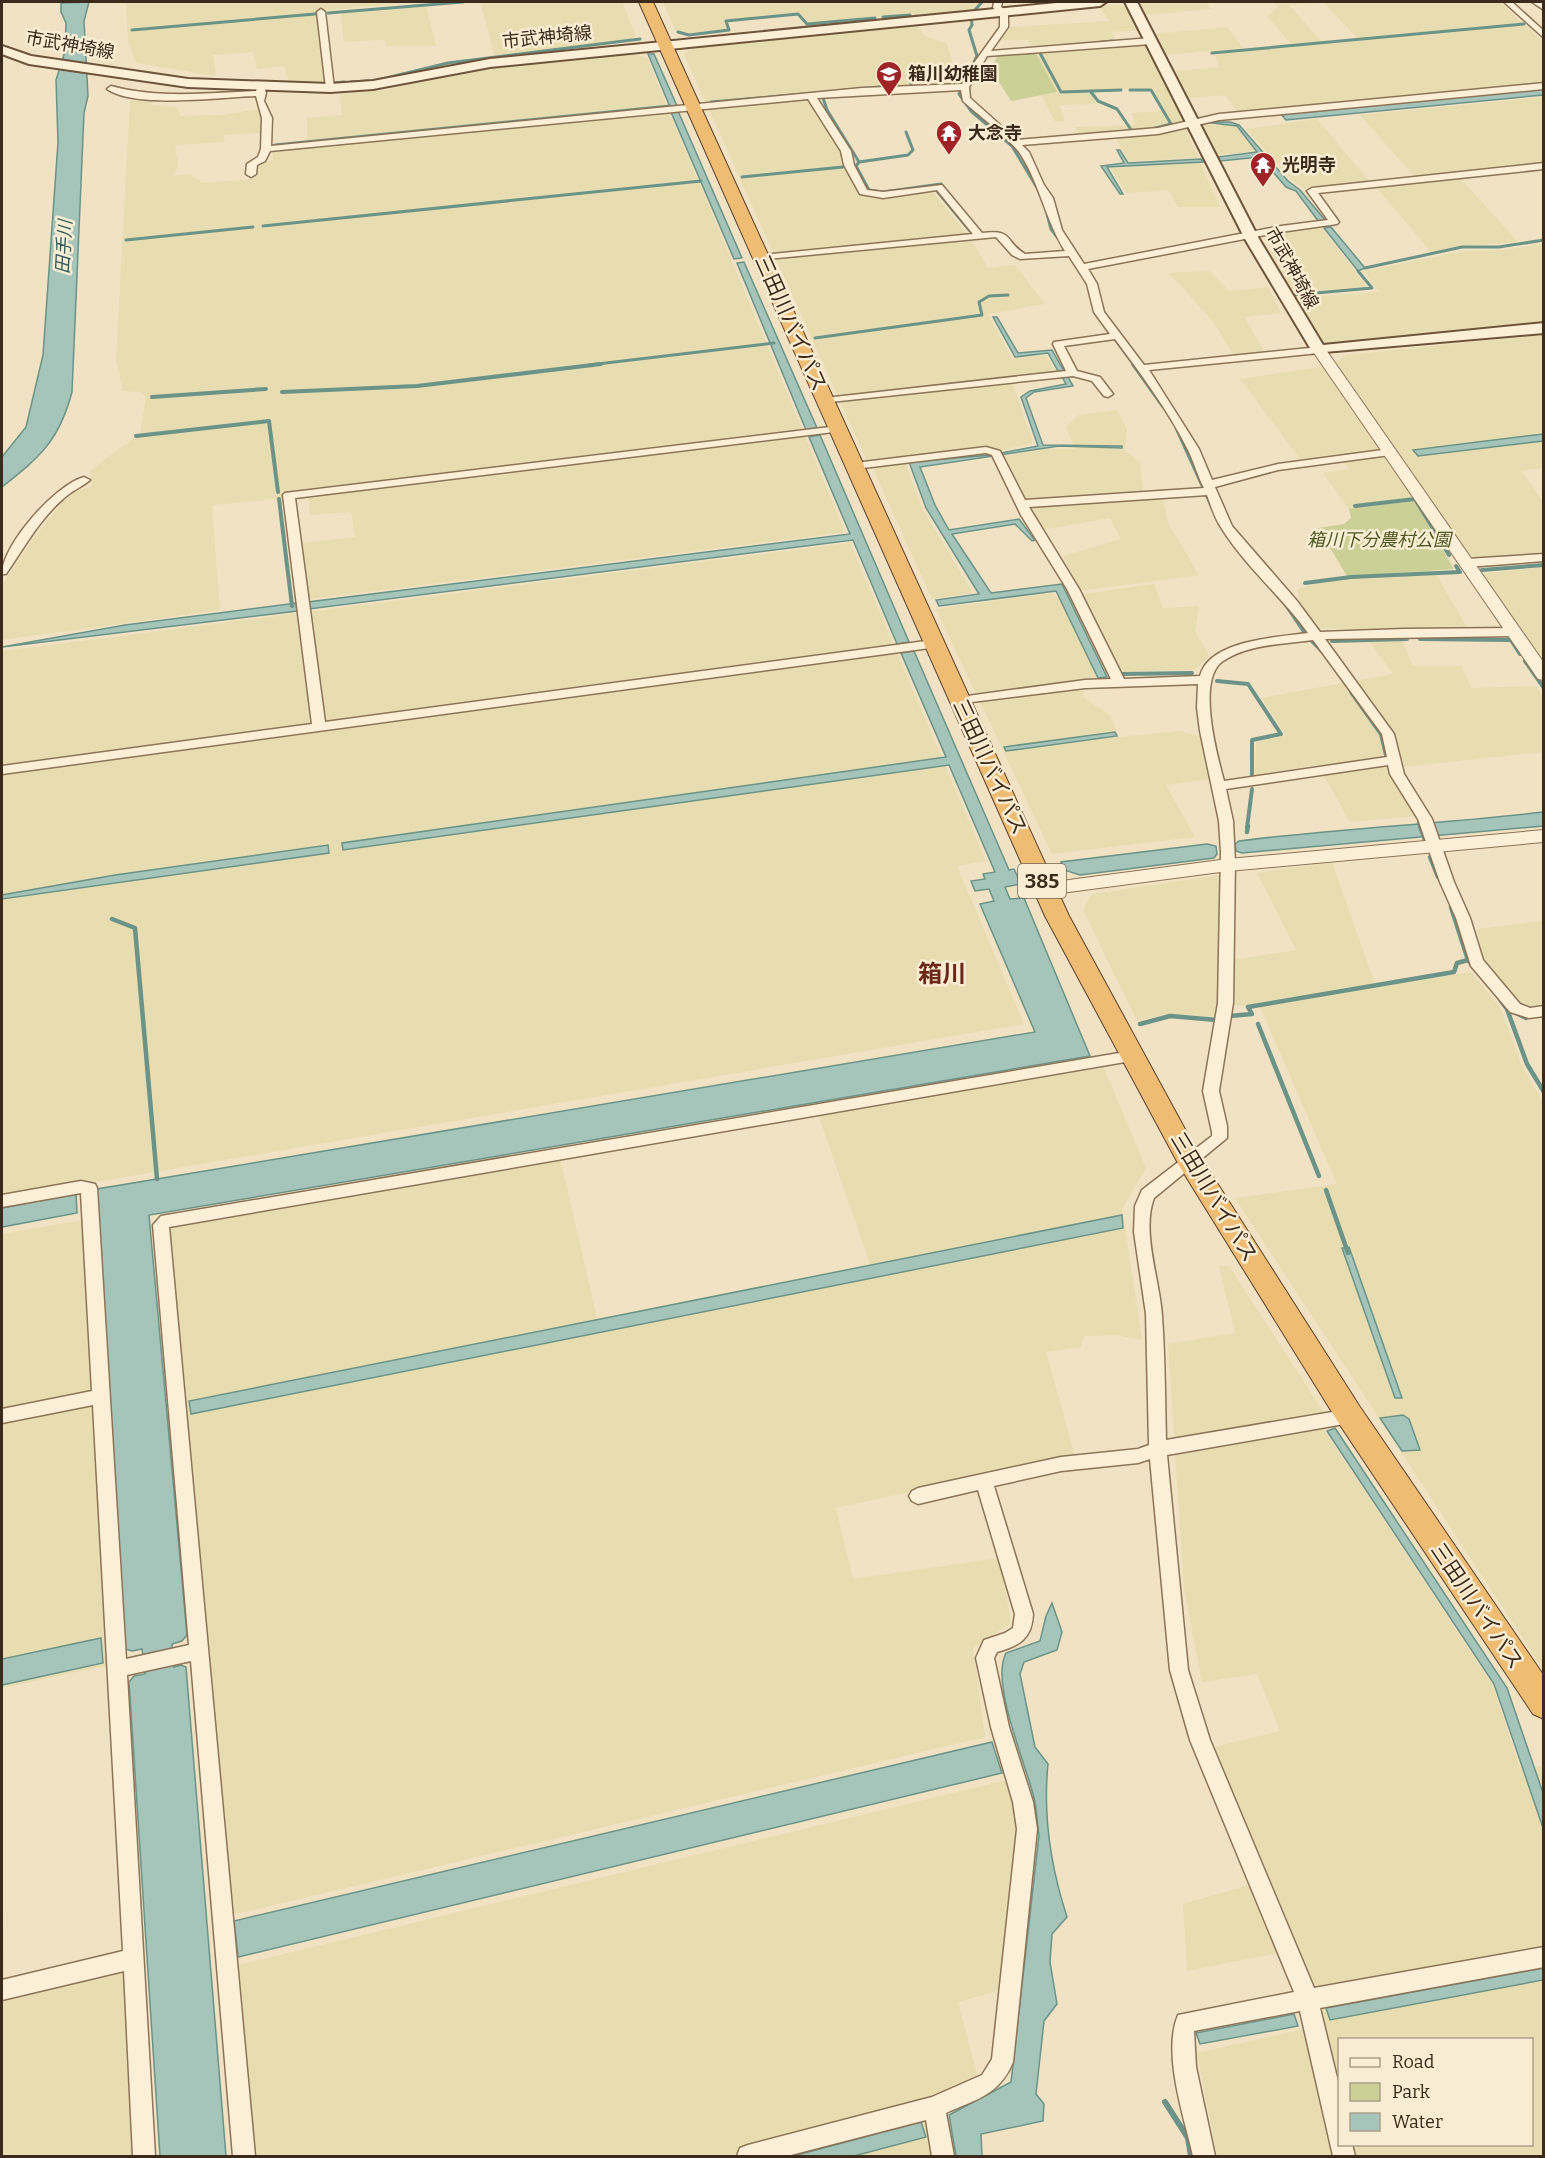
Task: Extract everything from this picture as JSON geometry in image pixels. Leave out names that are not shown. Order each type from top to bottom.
[{"type":"highway","name":"三田川バイパス","points":[[646,2],[933,644],[1046,889],[1131,1056],[1189,1160],[1350,1416],[1544,1704]]},
{"type":"main road","name":"市武神埼線","points":[[2,50],[29,60],[188,83],[262,91],[373,85],[490,63],[1001,6],[1100,2]]},
{"type":"main road","name":"市武神埼線","points":[[1131,2],[1194,122],[1219,180],[1252,235],[1280,291],[1319,350]]},
{"type":"main road","points":[[1319,350],[1544,328]]},
{"type":"street","points":[[1508,2],[1544,36]]},
{"type":"street","points":[[1536,2],[1544,8]]},
{"type":"street","points":[[961,87],[1004,27],[1001,6]]},
{"type":"street","points":[[321,12],[330,88]]},
{"type":"street","points":[[984,54],[1151,41]]},
{"type":"street","points":[[1017,143],[1158,131],[1194,122],[1544,86]]},
{"type":"street","points":[[266,149],[811,96],[961,87]]},
{"type":"street","points":[[961,87],[966,99],[976,110],[1017,143],[1048,198],[1057,230],[1069,253],[1082,267],[1092,284],[1099,312],[1113,337],[1142,368],[1193,448],[1205,489],[1226,527],[1293,604],[1388,734],[1396,774],[1426,822],[1447,882],[1463,918],[1476,962],[1515,1008],[1529,1013],[1544,1011]]},
{"type":"street","points":[[111,89],[124,94],[150,96],[262,91],[260,101],[267,118],[266,149],[262,159],[252,164],[251,174]]},
{"type":"street","points":[[811,96],[846,151],[849,165],[863,192],[883,195],[939,187],[979,235]]},
{"type":"street","points":[[1082,267],[1110,264],[1252,235],[1334,222],[1312,190],[1544,166]]},
{"type":"street","points":[[761,258],[979,235],[1002,235],[1018,256],[1069,253]]},
{"type":"street","points":[[1073,373],[1058,344],[1113,337]]},
{"type":"street","points":[[1142,368],[1319,350],[1544,675]]},
{"type":"street","points":[[825,401],[1073,373],[1096,379],[1108,394]]},
{"type":"street","points":[[319,726],[289,495],[838,429]]},
{"type":"street","points":[[855,466],[986,450],[997,455],[1021,504],[1073,589],[1119,682]]},
{"type":"street","points":[[1021,504],[1205,489],[1278,467],[1390,452]]},
{"type":"street","points":[[2,572],[28,533],[59,496],[74,484],[84,480]]},
{"type":"street","points":[[1467,563],[1544,557]]},
{"type":"street","points":[[1338,2129],[1308,2001],[1200,1740],[1179,1670],[1158,1449],[1154,1314],[1142,1232],[1143,1206],[1148,1194],[1189,1160],[1209,1149],[1219,1138],[1221,1127],[1211,1101],[1211,1088],[1224,1021],[1228,958],[1228,865],[1225,813],[1207,726],[1204,680],[1217,659],[1235,651],[1316,636],[1513,632]]},
{"type":"street","points":[[2,770],[933,644]]},
{"type":"street","points":[[960,701],[1119,682],[1204,680]]},
{"type":"street","points":[[1218,786],[1392,760]]},
{"type":"street","points":[[1046,889],[1228,865],[1434,844],[1544,836]]},
{"type":"street","points":[[244,2157],[161,1225],[167,1220],[1131,1056]]},
{"type":"street","points":[[2,1201],[81,1187],[89,1188],[144,2157]]},
{"type":"street","points":[[2,1416],[101,1396]]},
{"type":"street","points":[[918,1496],[1061,1464],[1138,1456],[1158,1449],[1350,1416]]},
{"type":"street","points":[[748,2157],[934,2107],[988,2082],[1002,2062],[1027,1829],[1023,1802],[1000,1727],[985,1658],[991,1646],[1018,1637],[1024,1628],[1024,1614],[984,1481]]},
{"type":"street","points":[[117,1669],[200,1651]]},
{"type":"street","points":[[1204,2157],[1185,2064],[1181,2031],[1185,2022],[1544,1957]]},
{"type":"street","points":[[2,1990],[134,1959]]},
{"type":"street","points":[[934,2107],[944,2157]]},
{"type":"shaded area","points":[[126,2],[421,2],[317,11],[326,83],[290,84],[284,66],[257,69],[253,52],[213,55],[216,76],[136,63],[128,42]]},
{"type":"shaded area","points":[[480,2],[622,2],[636,36],[628,40],[495,56]]},
{"type":"shaded area","points":[[663,2],[979,2],[973,10],[916,16],[912,13],[807,23],[799,13],[725,20],[728,29],[691,33],[676,31]]},
{"type":"shaded area","points":[[1139,2],[1206,2],[1211,9],[1145,15]]},
{"type":"shaded area","points":[[1273,2],[1323,2],[1289,5],[1321,41],[1291,44],[1267,16],[1278,7]]},
{"type":"shaded area","points":[[1323,2],[1500,2],[1522,23],[1357,38]]},
{"type":"shaded area","points":[[426,5],[436,46],[387,46],[384,40],[344,42],[341,13]]},
{"type":"shaded area","points":[[1118,5],[1130,9],[1140,30],[1112,32],[1115,39],[1031,46],[1027,40],[999,40],[1011,27],[1109,21],[1099,6]]},
{"type":"shaded area","points":[[917,24],[925,36],[947,44],[954,67],[908,69],[909,85],[853,87],[803,93],[842,154],[844,166],[859,193],[877,198],[932,191],[968,235],[988,268],[1015,265],[1045,304],[988,314],[1012,359],[1046,355],[1056,372],[1011,378],[1033,443],[1003,450],[992,447],[867,461],[684,54],[694,48]]},
{"type":"shaded area","points":[[1525,25],[1543,42],[1543,84],[1239,114],[1225,95],[1188,98],[1173,71],[1220,67],[1214,54]]},
{"type":"shaded area","points":[[1227,27],[1243,48],[1165,55],[1154,34]]},
{"type":"shaded area","points":[[1144,45],[1188,121],[1138,131],[1078,134],[1076,127],[1135,125],[1132,113],[1165,111],[1152,88],[1089,90],[1096,104],[1059,105],[1065,122],[1055,121],[1041,95],[1056,93],[1035,52]]},
{"type":"shaded area","points":[[635,54],[647,58],[845,532],[309,599],[302,543],[355,537],[351,512],[310,515],[308,496],[212,505],[220,610],[2,640],[2,585],[35,536],[72,491],[92,487],[90,471],[140,433],[146,398],[141,392],[123,391],[116,360],[130,101],[154,99],[151,105],[177,107],[181,116],[224,115],[259,109],[264,119],[260,133],[223,135],[225,142],[175,145],[178,165],[173,176],[191,174],[202,183],[254,179],[256,166],[273,160],[272,145],[307,141],[307,118],[342,115],[340,94],[387,90],[444,75]]},
{"type":"shaded area","points":[[1543,97],[1543,164],[1416,178],[1360,115]]},
{"type":"shaded area","points":[[1317,119],[1371,183],[1304,189],[1292,180],[1246,129]]},
{"type":"shaded area","points":[[1201,125],[1235,125],[1255,152],[1218,155]]},
{"type":"shaded area","points":[[1185,128],[1198,158],[1129,161],[1115,137],[1168,132]]},
{"type":"shaded area","points":[[1200,163],[1220,207],[1178,207],[1168,190],[1127,193],[1110,168]]},
{"type":"shaded area","points":[[1460,178],[1518,242],[1458,246],[1431,252],[1376,187]]},
{"type":"shaded area","points":[[1322,228],[1367,287],[1294,292],[1270,251],[1293,248],[1281,234]]},
{"type":"shaded area","points":[[1543,244],[1543,323],[1333,344],[1320,342],[1292,298],[1379,292],[1363,271],[1464,251],[1504,250]]},
{"type":"shaded area","points":[[1209,271],[1229,291],[1268,287],[1281,313],[1244,317],[1264,351],[1234,355],[1212,320],[1169,273]]},
{"type":"shaded area","points":[[1543,335],[1543,468],[1521,471],[1543,501],[1543,553],[1478,558],[1468,554],[1335,363],[1346,355]]},
{"type":"shaded area","points":[[1322,367],[1414,501],[1349,509],[1323,473],[1349,469],[1338,454],[1300,459],[1240,379]]},
{"type":"shaded area","points":[[1117,410],[1127,429],[1125,451],[1140,462],[1144,498],[1163,498],[1168,523],[1199,575],[1079,591],[1063,556],[1121,539],[1110,518],[1042,530],[1002,457],[1043,449],[1075,449],[1066,427],[1079,415]]},
{"type":"shaded area","points":[[905,462],[923,510],[973,593],[932,599],[872,466]]},
{"type":"shaded area","points":[[850,543],[986,861],[957,866],[1024,1024],[2,1198],[2,651]]},
{"type":"shaded area","points":[[1543,567],[1543,662],[1481,574]]},
{"type":"shaded area","points":[[1434,570],[1467,628],[1397,630],[1413,666],[1461,666],[1472,688],[1536,686],[1543,697],[1543,752],[1402,767],[1403,774],[1428,815],[1350,822],[1318,765],[1255,775],[1256,742],[1286,735],[1261,698],[1393,674],[1360,629],[1319,628],[1300,602],[1297,589],[1347,576]]},
{"type":"shaded area","points":[[1154,584],[1163,608],[1199,606],[1195,631],[1210,657],[1194,670],[1120,672],[1082,681],[1084,698],[1110,715],[1119,737],[1180,731],[1203,737],[1210,779],[1166,785],[1195,837],[1052,854],[936,609],[1053,593],[1057,598]]},
{"type":"shaded area","points":[[1332,862],[1376,987],[1471,972],[1501,1009],[1522,1066],[1543,1102],[1543,1669],[1235,1198],[1337,1184],[1260,1007],[1232,1005],[1233,960],[1296,950],[1257,873]]},
{"type":"shaded area","points":[[1221,875],[1218,1017],[1168,1014],[1137,1021],[1083,910],[1092,894]]},
{"type":"shaded area","points":[[1543,921],[1543,1006],[1532,1007],[1516,1000],[1483,960],[1477,929]]},
{"type":"shaded area","points":[[1104,1068],[1146,1168],[1122,1209],[1142,1340],[1117,1335],[1084,1336],[1081,1347],[1046,1352],[1075,1456],[836,1508],[853,1579],[1000,1558],[1011,1623],[973,1648],[985,1737],[232,1915],[169,1230],[174,1223],[560,1158],[598,1322],[871,1267],[818,1114]]},
{"type":"shaded area","points":[[82,1220],[109,1665],[2,1688],[2,1234]]},
{"type":"shaded area","points":[[1219,1266],[1229,1266],[1324,1413],[1317,1419],[1493,1686],[1520,1769],[1543,1766],[1543,2156],[1217,2156],[1197,2053],[1322,2025],[1293,1950],[1187,1971],[1183,1904],[1267,1880],[1210,1748],[1280,1731],[1257,1674],[1202,1682],[1184,1589],[1168,1344],[1235,1333]]},
{"type":"shaded area","points":[[1007,1780],[1020,1833],[1004,1989],[958,2002],[978,2078],[928,2106],[939,2156],[255,2156],[238,1965]]},
{"type":"shaded area","points":[[2,1840],[4,1982],[124,1954],[135,2156],[2,2156]]},
{"type":"green space","points":[[1035,52],[1057,92],[1011,101],[996,77],[993,64],[998,55]]},
{"type":"green space","name":"箱川下分農村公園","points":[[1414,501],[1454,569],[1347,576],[1318,528],[1344,524],[1351,518],[1349,509]]},
{"type":"water","name":"田手川","points":[[89,2],[84,21],[88,96],[84,113],[72,392],[61,423],[46,447],[2,487],[2,457],[26,427],[43,355],[58,142],[56,80],[65,51],[66,23],[61,12],[61,3]]},
{"type":"water","points":[[648,54],[654,54],[677,106],[670,107]]},
{"type":"water","points":[[1543,89],[1543,95],[1286,120],[1281,114]]},
{"type":"water","points":[[678,111],[742,258],[734,259],[671,112]]},
{"type":"water","points":[[1204,122],[1230,122],[1239,125],[1325,220],[1319,222],[1296,191],[1286,187],[1260,157],[1220,161],[1218,157],[1257,152],[1237,126]]},
{"type":"water","points":[[1117,150],[1120,150],[1128,163],[1201,159],[1203,162],[1107,167],[1123,194],[1120,194],[1101,166],[1124,163]]},
{"type":"water","points":[[1331,227],[1365,268],[1358,271],[1324,228]]},
{"type":"water","points":[[744,262],[817,428],[806,430],[737,263]]},
{"type":"water","points":[[993,317],[997,317],[1018,353],[1052,350],[1064,371],[1058,371],[1048,353],[1015,357]]},
{"type":"water","points":[[1062,377],[1068,377],[1073,386],[1034,392],[1026,398],[1043,445],[1122,446],[1122,448],[1059,446],[920,467],[935,505],[949,530],[1019,519],[1035,540],[1032,541],[1015,524],[952,534],[991,593],[1062,584],[1107,677],[1098,678],[1056,591],[939,606],[936,600],[979,594],[926,508],[909,462],[991,455],[1038,446],[1021,397],[1030,391],[1066,384]]},
{"type":"water","points":[[1543,434],[1543,441],[1418,456],[1413,450]]},
{"type":"water","points":[[820,435],[909,642],[897,644],[853,540],[309,609],[308,602],[850,534],[809,437]]},
{"type":"water","points":[[296,603],[297,611],[2,647],[125,625]]},
{"type":"water","points":[[914,651],[1009,870],[1014,869],[1021,884],[1005,887],[1010,899],[1024,898],[1090,1056],[149,1215],[187,1635],[182,1641],[172,1644],[174,1667],[181,1665],[186,1667],[226,2156],[160,2156],[129,1682],[134,1676],[145,1674],[142,1649],[132,1651],[125,1649],[97,1189],[1035,1032],[980,904],[994,901],[989,889],[975,891],[971,881],[985,879],[983,874],[995,872],[949,765],[343,850],[342,843],[946,757],[901,653]]},
{"type":"water","points":[[1115,732],[1117,736],[1006,751],[1004,747]]},
{"type":"water","points":[[1543,812],[1543,826],[1242,853],[1236,851],[1235,844],[1239,841],[1353,829]]},
{"type":"water","points":[[1207,844],[1216,846],[1217,854],[1214,858],[1080,875],[1064,870],[1061,862]]},
{"type":"water","points":[[328,845],[329,853],[2,899],[2,895],[115,875]]},
{"type":"water","points":[[76,1194],[77,1213],[2,1227],[2,1208]]},
{"type":"water","points":[[1122,1215],[1123,1228],[191,1414],[189,1401]]},
{"type":"water","points":[[1349,1247],[1402,1398],[1395,1398],[1342,1248]]},
{"type":"water","points":[[1403,1415],[1409,1419],[1420,1450],[1402,1451],[1380,1418]]},
{"type":"water","points":[[1335,1428],[1507,1688],[1543,1793],[1543,1828],[1494,1684],[1327,1431]]},
{"type":"water","points":[[1052,1603],[1062,1632],[1057,1650],[1024,1662],[1020,1674],[1035,1747],[1048,1764],[1047,1802],[1050,1841],[1067,1917],[1052,1934],[1050,1962],[1057,2004],[1044,2021],[1036,2094],[1044,2104],[1043,2121],[981,2134],[982,2156],[956,2156],[949,2115],[1011,2082],[1039,1835],[1034,1798],[1006,1703],[1002,1684],[1002,1666],[1006,1653],[1040,1641],[1046,1616]]},
{"type":"water","points":[[101,1638],[103,1663],[2,1685],[2,1659]]},
{"type":"water","points":[[992,1742],[1002,1773],[238,1957],[234,1921]]},
{"type":"water","points":[[1543,1968],[1543,1980],[1330,2020],[1326,2008]]},
{"type":"water","points":[[1294,2014],[1298,2026],[1200,2044],[1196,2033]]},
{"type":"water","points":[[921,2122],[926,2137],[854,2156],[793,2156]]},
{"type":"waterway","points":[[328,13],[463,2]]},
{"type":"waterway","points":[[975,10],[982,2]]},
{"type":"waterway","points":[[132,30],[315,14]]},
{"type":"waterway","points":[[678,32],[689,35],[729,30],[726,21],[798,14],[807,24],[875,18]]},
{"type":"waterway","points":[[883,17],[910,15]]},
{"type":"waterway","points":[[971,16],[972,25],[969,30],[977,56],[959,94],[971,111],[1012,146],[1042,196]]},
{"type":"waterway","points":[[1212,53],[1524,24]]},
{"type":"waterway","points":[[378,80],[448,63],[640,39]]},
{"type":"waterway","points":[[1094,43],[1112,41]]},
{"type":"waterway","points":[[1040,53],[1061,92],[1121,90]]},
{"type":"waterway","points":[[906,87],[911,87],[911,70]]},
{"type":"waterway","points":[[351,82],[368,81]]},
{"type":"waterway","points":[[334,83],[344,82]]},
{"type":"waterway","points":[[817,93],[880,87]]},
{"type":"waterway","points":[[1130,90],[1151,90],[1171,124]]},
{"type":"waterway","points":[[1091,92],[1098,101],[1117,109],[1132,131]]},
{"type":"waterway","points":[[711,102],[805,94]]},
{"type":"waterway","points":[[823,98],[827,110],[859,162]]},
{"type":"waterway","points":[[275,145],[670,106]]},
{"type":"waterway","points":[[1148,130],[1171,124]]},
{"type":"waterway","points":[[1171,124],[1176,125]]},
{"type":"waterway","points":[[859,162],[908,155],[913,150],[906,132]]},
{"type":"waterway","points":[[859,162],[856,166],[869,190],[883,192],[941,184]]},
{"type":"waterway","points":[[742,177],[843,167]]},
{"type":"waterway","points":[[263,226],[701,181]]},
{"type":"waterway","points":[[937,191],[970,231]]},
{"type":"waterway","points":[[1046,210],[1051,229],[1061,242]]},
{"type":"waterway","points":[[126,240],[253,227]]},
{"type":"waterway","points":[[1365,268],[1462,247],[1499,247],[1544,240]]},
{"type":"waterway","points":[[1293,295],[1372,288],[1358,271]]},
{"type":"waterway","points":[[815,338],[982,315],[979,302],[989,296],[1008,295]]},
{"type":"waterway","points":[[1112,335],[1134,365]]},
{"type":"waterway","points":[[589,365],[774,343]]},
{"type":"waterway","points":[[282,392],[417,386],[601,364]]},
{"type":"waterway","points":[[1133,364],[1163,406]]},
{"type":"waterway","points":[[152,397],[266,389]]},
{"type":"waterway","points":[[136,436],[269,421],[278,492]]},
{"type":"waterway","points":[[1177,429],[1214,511]]},
{"type":"waterway","points":[[279,499],[292,606]]},
{"type":"waterway","points":[[1355,506],[1415,499],[1449,555]]},
{"type":"waterway","points":[[1482,570],[1544,565]]},
{"type":"waterway","points":[[1305,583],[1351,577],[1460,572],[1456,566]]},
{"type":"waterway","points":[[1286,605],[1305,633]]},
{"type":"waterway","points":[[1332,641],[1407,639]]},
{"type":"waterway","points":[[1420,639],[1511,640],[1520,654]]},
{"type":"waterway","points":[[1311,640],[1322,651]]},
{"type":"waterway","points":[[1525,661],[1544,688]]},
{"type":"waterway","points":[[1122,674],[1192,673]]},
{"type":"waterway","points":[[1217,681],[1248,684],[1281,734],[1252,740],[1252,779]]},
{"type":"waterway","points":[[1351,692],[1381,734],[1386,755]]},
{"type":"waterway","points":[[1247,828],[1252,789]]},
{"type":"waterway","points":[[1419,822],[1421,828]]},
{"type":"waterway","points":[[1247,832],[1248,826]]},
{"type":"waterway","points":[[1420,826],[1425,840]]},
{"type":"waterway","points":[[1430,857],[1438,877]]},
{"type":"waterway","points":[[1451,907],[1468,960]]},
{"type":"waterway","points":[[112,919],[135,928],[157,1179]]},
{"type":"waterway","points":[[1230,1016],[1252,1014],[1248,1007],[1454,972],[1457,963],[1468,960]]},
{"type":"waterway","points":[[1468,960],[1473,966]]},
{"type":"waterway","points":[[1501,1001],[1507,1009],[1527,1064],[1544,1092]]},
{"type":"waterway","points":[[1518,1014],[1526,1018]]},
{"type":"waterway","points":[[1140,1024],[1170,1016],[1217,1020]]},
{"type":"waterway","points":[[1258,1024],[1319,1176]]},
{"type":"waterway","points":[[1326,1190],[1348,1253]]},
{"type":"waterway","points":[[1165,2102],[1188,2138],[1191,2156]]},
{"type":"place","name":"箱川幼稚園","points":[[889,97]]},
{"type":"place","name":"大念寺","points":[[949,156]]},
{"type":"place","name":"光明寺","points":[[1263,188]]},
{"type":"district","name":"箱川","points":[[942,974]]}]
